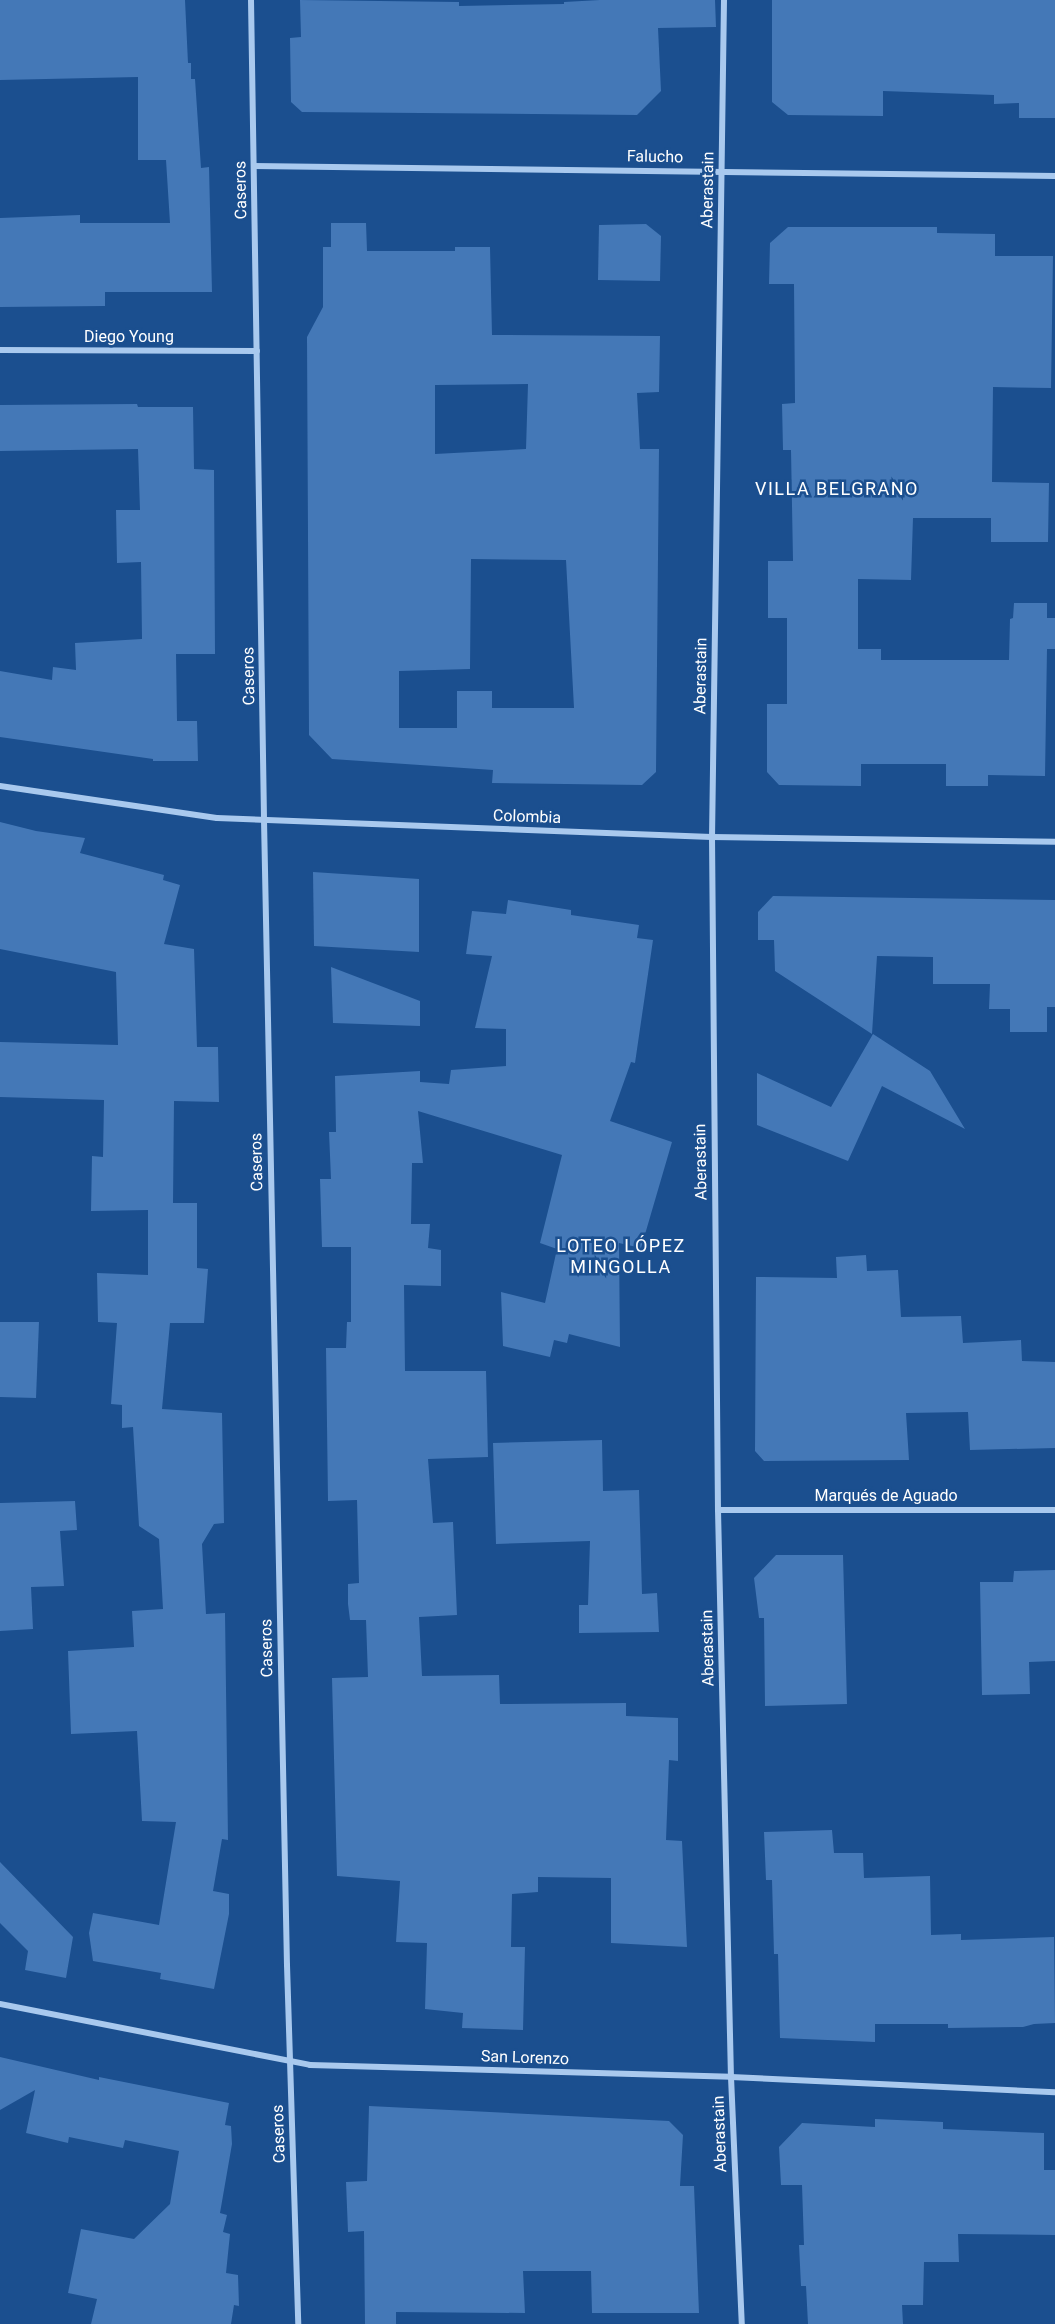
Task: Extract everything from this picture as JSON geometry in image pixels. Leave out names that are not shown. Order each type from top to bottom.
[{"type":"street","name":"Caseros","points":[[251,0],[264,820],[290,2061],[298,2324]]},
{"type":"street","name":"Aberastain","points":[[724,0],[712,837],[718,1510],[731,2077],[742,2324]]},
{"type":"street","name":"Falucho","points":[[254,166],[1055,176]]},
{"type":"street","name":"Diego Young","points":[[0,350],[257,351]]},
{"type":"street","name":"Colombia","points":[[0,786],[217,818],[712,837],[1055,842]]},
{"type":"street","name":"Marqués de Aguado","points":[[718,1510],[1055,1510]]},
{"type":"street","name":"San Lorenzo","points":[[0,2004],[310,2065],[731,2077],[1055,2092]]},
{"type":"building","points":[[0,0],[185,0],[188,63],[191,63],[191,79],[195,79],[201,168],[209,167],[212,292],[105,292],[105,306],[0,307],[0,218],[80,215],[80,223],[170,223],[166,160],[138,160],[138,77],[0,80]]},
{"type":"building","points":[[300,0],[459,2],[459,6],[564,4],[564,2],[600,0],[715,0],[716,27],[658,28],[661,91],[637,115],[302,112],[291,102],[290,38],[301,37]]},
{"type":"building","points":[[772,0],[1055,0],[1055,118],[1019,118],[1019,103],[994,104],[994,95],[883,91],[883,116],[788,115],[772,102]]},
{"type":"building","points":[[331,223],[366,223],[367,251],[455,251],[455,247],[490,247],[492,335],[660,336],[659,392],[637,393],[640,449],[659,449],[656,772],[642,785],[492,783],[493,770],[332,759],[309,735],[307,337],[323,307],[323,247],[331,247]],"holes":[[[528,384],[526,449],[435,454],[435,385]],[[471,559],[566,560],[574,708],[492,708],[492,691],[457,691],[457,728],[399,728],[399,671],[470,669]]]},
{"type":"building","points":[[646,224],[661,236],[660,281],[598,280],[599,225]]},
{"type":"building","points":[[788,227],[937,227],[937,233],[995,234],[995,256],[1053,256],[1051,388],[993,387],[992,482],[1049,483],[1048,542],[991,542],[991,518],[913,518],[911,580],[858,579],[858,649],[881,649],[881,660],[1009,660],[1010,619],[1013,618],[1014,603],[1047,603],[1047,618],[1055,618],[1055,649],[1047,649],[1045,776],[988,775],[988,786],[946,786],[946,764],[861,764],[861,786],[779,785],[767,772],[767,704],[787,704],[787,618],[768,618],[768,561],[793,561],[791,450],[783,450],[782,404],[795,403],[794,284],[769,284],[770,243]]},
{"type":"building","points":[[137,404],[138,407],[193,407],[194,469],[214,470],[215,654],[176,654],[177,721],[197,721],[198,761],[153,761],[153,759],[0,737],[0,671],[52,680],[53,667],[76,670],[75,643],[142,639],[141,562],[117,563],[116,510],[140,510],[138,449],[0,451],[0,405]]},
{"type":"building","points":[[0,822],[36,831],[85,838],[80,853],[164,875],[163,880],[180,885],[164,944],[194,949],[197,1047],[218,1047],[219,1102],[174,1101],[173,1203],[197,1203],[197,1268],[208,1269],[204,1323],[170,1323],[162,1409],[222,1413],[224,1523],[214,1524],[202,1544],[206,1614],[225,1613],[228,1840],[222,1839],[213,1891],[229,1894],[229,1914],[214,1989],[160,1979],[161,1973],[93,1961],[89,1933],[93,1913],[159,1925],[176,1822],[142,1821],[137,1731],[71,1734],[68,1651],[134,1647],[132,1611],[163,1609],[159,1539],[139,1526],[133,1427],[122,1428],[122,1405],[111,1404],[117,1323],[98,1322],[97,1273],[148,1275],[148,1210],[91,1211],[92,1156],[103,1157],[104,1100],[0,1097],[0,1042],[118,1045],[116,972],[0,949]]},
{"type":"building","points":[[313,872],[419,879],[419,952],[314,946]]},
{"type":"building","points":[[773,896],[1055,900],[1055,1007],[1047,1007],[1047,1032],[1010,1032],[1010,1009],[989,1009],[990,984],[933,984],[933,957],[877,956],[872,1034],[775,971],[774,940],[758,940],[758,912]]},
{"type":"building","points":[[508,900],[571,910],[571,915],[639,925],[637,938],[653,940],[635,1063],[631,1062],[610,1121],[672,1142],[641,1248],[619,1243],[620,1347],[569,1334],[567,1343],[554,1340],[550,1357],[503,1346],[501,1292],[545,1303],[557,1249],[540,1243],[562,1155],[418,1111],[423,1163],[412,1163],[411,1224],[430,1224],[428,1248],[441,1250],[441,1286],[404,1285],[405,1371],[486,1371],[488,1457],[428,1459],[433,1523],[453,1522],[457,1615],[419,1617],[422,1676],[499,1675],[500,1704],[626,1703],[626,1716],[678,1718],[678,1761],[669,1760],[666,1840],[682,1841],[687,1947],[611,1943],[611,1878],[538,1877],[538,1892],[512,1894],[511,1947],[525,1947],[523,2030],[462,2028],[463,2013],[425,2009],[427,1943],[396,1942],[400,1881],[337,1876],[332,1678],[368,1677],[366,1620],[350,1620],[348,1604],[348,1584],[359,1583],[357,1500],[328,1501],[326,1348],[346,1348],[347,1322],[351,1322],[351,1247],[322,1247],[320,1179],[331,1179],[329,1132],[336,1132],[335,1076],[420,1071],[420,1082],[449,1084],[451,1070],[506,1066],[506,1029],[475,1028],[492,956],[466,954],[472,911],[506,914]]},
{"type":"building","points":[[331,967],[420,1001],[420,1026],[333,1023]]},
{"type":"building","points":[[873,1034],[930,1071],[965,1129],[882,1086],[848,1161],[757,1125],[757,1073],[831,1107]]},
{"type":"building","points":[[866,1255],[867,1271],[898,1270],[901,1317],[961,1316],[963,1343],[1021,1340],[1022,1361],[1055,1362],[1055,1448],[970,1450],[968,1412],[906,1413],[909,1460],[764,1461],[755,1451],[756,1277],[837,1278],[836,1257]]},
{"type":"building","points":[[0,1322],[39,1322],[36,1398],[0,1397]]},
{"type":"building","points":[[602,1440],[603,1491],[639,1490],[642,1594],[657,1593],[659,1632],[579,1633],[579,1605],[588,1605],[590,1541],[496,1544],[493,1443]]},
{"type":"building","points":[[75,1501],[77,1530],[60,1531],[64,1586],[31,1587],[33,1629],[0,1631],[0,1503]]},
{"type":"building","points":[[776,1555],[843,1555],[847,1704],[765,1706],[764,1618],[759,1618],[754,1578]]},
{"type":"building","points":[[1055,1570],[1055,1661],[1029,1662],[1030,1694],[982,1695],[980,1582],[1013,1582],[1014,1571]]},
{"type":"building","points":[[832,1830],[834,1853],[863,1853],[864,1878],[930,1876],[931,1935],[961,1934],[961,1940],[1054,1937],[1055,2023],[1023,2027],[948,2028],[948,2024],[875,2024],[875,2042],[780,2038],[778,1954],[774,1954],[772,1880],[766,1880],[764,1832]]},
{"type":"building","points":[[0,1862],[73,1937],[66,1978],[25,1970],[28,1951],[0,1923]]},
{"type":"building","points":[[0,2057],[99,2080],[99,2077],[229,2103],[225,2125],[231,2126],[232,2144],[220,2213],[227,2215],[223,2232],[230,2234],[226,2273],[238,2275],[239,2306],[234,2305],[231,2324],[91,2324],[97,2299],[68,2293],[81,2229],[134,2239],[170,2204],[179,2151],[125,2140],[123,2148],[69,2137],[68,2143],[26,2133],[35,2090],[0,2110]]},
{"type":"building","points":[[369,2106],[669,2121],[683,2135],[680,2186],[694,2186],[699,2313],[592,2313],[591,2271],[523,2271],[525,2313],[396,2312],[396,2324],[365,2324],[364,2231],[348,2232],[346,2182],[367,2181]]},
{"type":"building","points":[[875,2119],[943,2122],[943,2129],[1044,2133],[1044,2170],[1055,2170],[1055,2235],[958,2234],[959,2262],[924,2262],[923,2305],[902,2305],[903,2324],[808,2324],[806,2286],[801,2286],[799,2245],[804,2245],[802,2185],[781,2185],[779,2147],[802,2123],[875,2127]]},
{"type":"district","name":"VILLA BELGRANO","points":[[837,489]]},
{"type":"district","name":"LOTEO LÓPEZ MINGOLLA","points":[[621,1257]]}]
